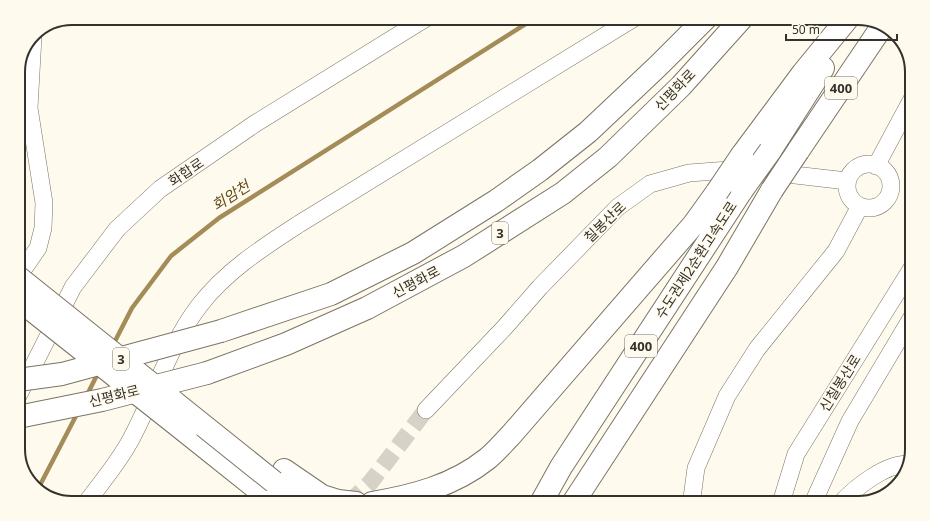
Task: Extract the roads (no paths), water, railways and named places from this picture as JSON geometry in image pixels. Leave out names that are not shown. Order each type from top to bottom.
[{"type":"highway","name":"신평화로","points":[[25,379],[62,374],[222,332],[331,294],[413,253],[496,201],[540,170],[588,132],[699,25]]},
{"type":"highway","name":"신평화로","points":[[25,416],[102,400],[207,373],[286,344],[367,308],[464,256],[563,193],[608,157],[681,86],[736,25]]},
{"type":"highway","points":[[412,496],[436,489],[486,460],[511,435],[621,306],[694,224],[742,155],[803,74],[842,25]]},
{"type":"highway","name":"수도권제2순환고속도로","points":[[545,496],[561,467],[742,190],[770,151],[850,25]]},
{"type":"highway","name":"수도권제2순환고속도로","points":[[578,496],[727,268],[772,190],[879,30]]},
{"type":"highway","points":[[25,283],[148,381],[269,492],[322,496]]},
{"type":"highway","points":[[25,305],[186,432],[269,492],[281,496]]},
{"type":"street","name":"화합로","points":[[25,382],[73,287],[117,229],[154,194],[256,124],[415,25]]},
{"type":"street","points":[[91,496],[130,442],[183,328],[199,305],[225,276],[250,256],[286,232],[623,25]]},
{"type":"street","points":[[25,96],[30,51]]},
{"type":"street","points":[[25,110],[44,204],[43,228],[38,248],[25,267]]},
{"type":"street","points":[[876,166],[905,112]]},
{"type":"street","points":[[862,165],[876,166],[888,175],[891,188],[889,195],[880,205],[866,208],[860,206],[849,196],[847,181],[850,174],[862,165]]},
{"type":"street","name":"칠봉산로","points":[[426,410],[505,327],[540,287],[618,208],[650,184],[689,173],[742,168],[847,181]]},
{"type":"street","points":[[692,496],[696,468],[727,396],[757,349],[836,250],[860,206]]},
{"type":"street","name":"신칠봉산로","points":[[783,496],[796,454],[905,279]]},
{"type":"street","name":"신칠봉산로","points":[[816,496],[850,421],[905,330]]},
{"type":"street","points":[[847,496],[889,467],[902,465]]},
{"type":"waterway","name":"회암천","points":[[113,345],[132,308],[171,256],[219,218],[524,25]]},
{"type":"waterway","name":"회암천","points":[[86,397],[99,371]]},
{"type":"waterway","name":"회암천","points":[[41,484],[78,412]]},
{"type":"tunnel","points":[[356,496],[370,483],[426,410]]}]
